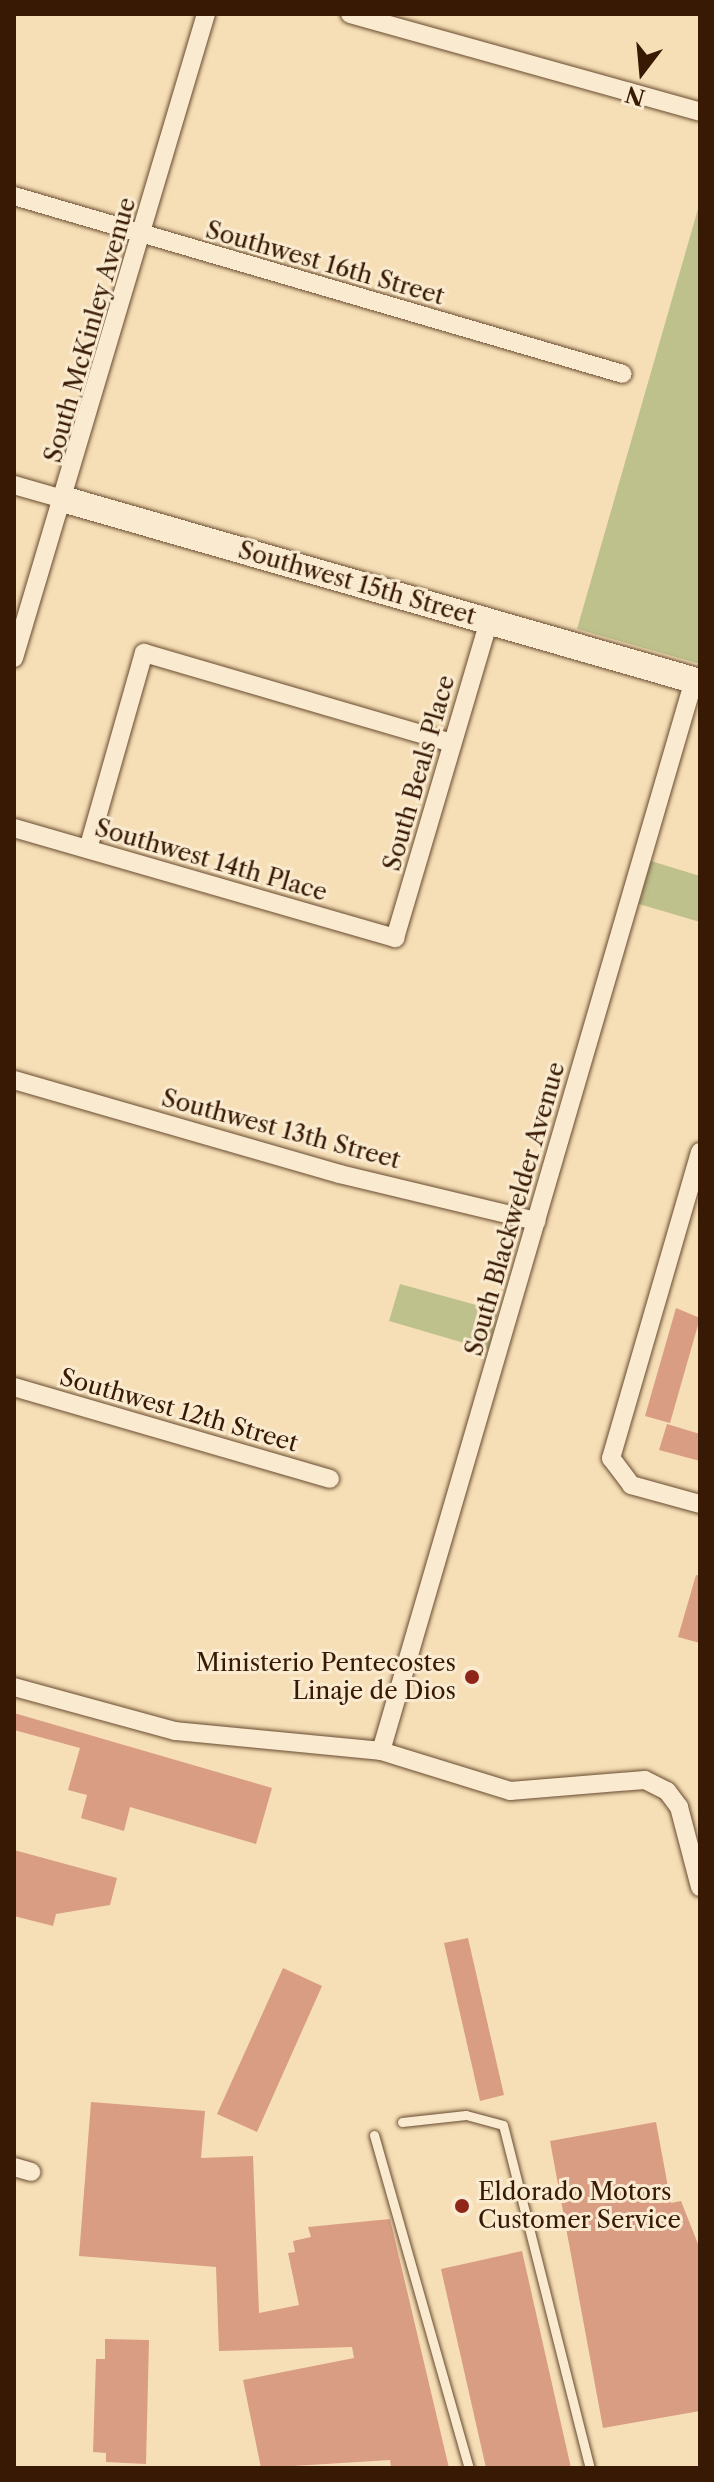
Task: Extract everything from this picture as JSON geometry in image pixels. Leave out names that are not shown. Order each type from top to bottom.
[{"type":"street","name":"South McKinley Avenue","points":[[14,658],[18,636],[66,500],[206,14]]},
{"type":"street","points":[[350,14],[700,112]]},
{"type":"street","name":"Southwest 16th Street","points":[[14,196],[623,374]]},
{"type":"street","name":"Southwest 15th Street","points":[[14,485],[697,681]]},
{"type":"street","name":"South Beals Place","points":[[395,938],[489,621]]},
{"type":"street","points":[[88,849],[144,653],[452,743]]},
{"type":"street","name":"South Blackwelder Avenue","points":[[381,1751],[697,681]]},
{"type":"street","name":"Southwest 14th Place","points":[[14,828],[395,938]]},
{"type":"street","name":"Southwest 13th Street","points":[[14,1080],[340,1174],[536,1221]]},
{"type":"street","points":[[700,1152],[611,1458],[631,1485],[700,1504]]},
{"type":"street","name":"Southwest 12th Street","points":[[14,1387],[330,1479]]},
{"type":"street","points":[[14,1687],[175,1731],[381,1751],[510,1791],[636,1778],[660,1786],[679,1807],[700,1887]]},
{"type":"lane","points":[[402,2122],[466,2115],[503,2125],[590,2468]]},
{"type":"lane","points":[[374,2135],[469,2468]]},
{"type":"green space","points":[[700,202],[700,664],[577,629]]},
{"type":"green space","points":[[651,861],[700,876],[700,922],[639,904]]},
{"type":"green space","points":[[400,1284],[498,1311],[488,1350],[389,1321]]},
{"type":"building","points":[[676,1308],[700,1318],[670,1423],[645,1416]]},
{"type":"building","points":[[667,1424],[700,1434],[700,1461],[659,1450]]},
{"type":"building","points":[[696,1575],[700,1576],[700,1643],[678,1637]]},
{"type":"building","points":[[14,1713],[272,1788],[256,1844],[130,1807],[124,1831],[81,1818],[87,1795],[68,1790],[80,1748],[14,1730]]},
{"type":"building","points":[[14,1850],[117,1878],[110,1905],[56,1914],[53,1926],[14,1916]]},
{"type":"building","points":[[468,1938],[504,2095],[480,2101],[444,1943]]},
{"type":"building","points":[[283,1968],[322,1986],[257,2132],[217,2114]]},
{"type":"building","points":[[91,2102],[205,2111],[201,2158],[253,2156],[259,2313],[299,2305],[288,2253],[295,2252],[293,2241],[311,2237],[308,2227],[390,2219],[449,2468],[391,2468],[390,2460],[261,2468],[243,2380],[354,2358],[352,2347],[219,2351],[216,2267],[79,2256]]},
{"type":"building","points":[[656,2122],[671,2203],[681,2201],[700,2249],[700,2411],[603,2428],[550,2141]]},
{"type":"building","points":[[522,2251],[571,2468],[486,2468],[441,2269]]},
{"type":"building","points":[[105,2339],[149,2340],[146,2464],[106,2462],[106,2453],[93,2452],[96,2359],[105,2359]]},
{"type":"place","name":"Ministerio Pentecostes Linaje de Dios","points":[[472,1677]]},
{"type":"place","name":"Eldorado Motors Customer Service","points":[[462,2206]]}]
